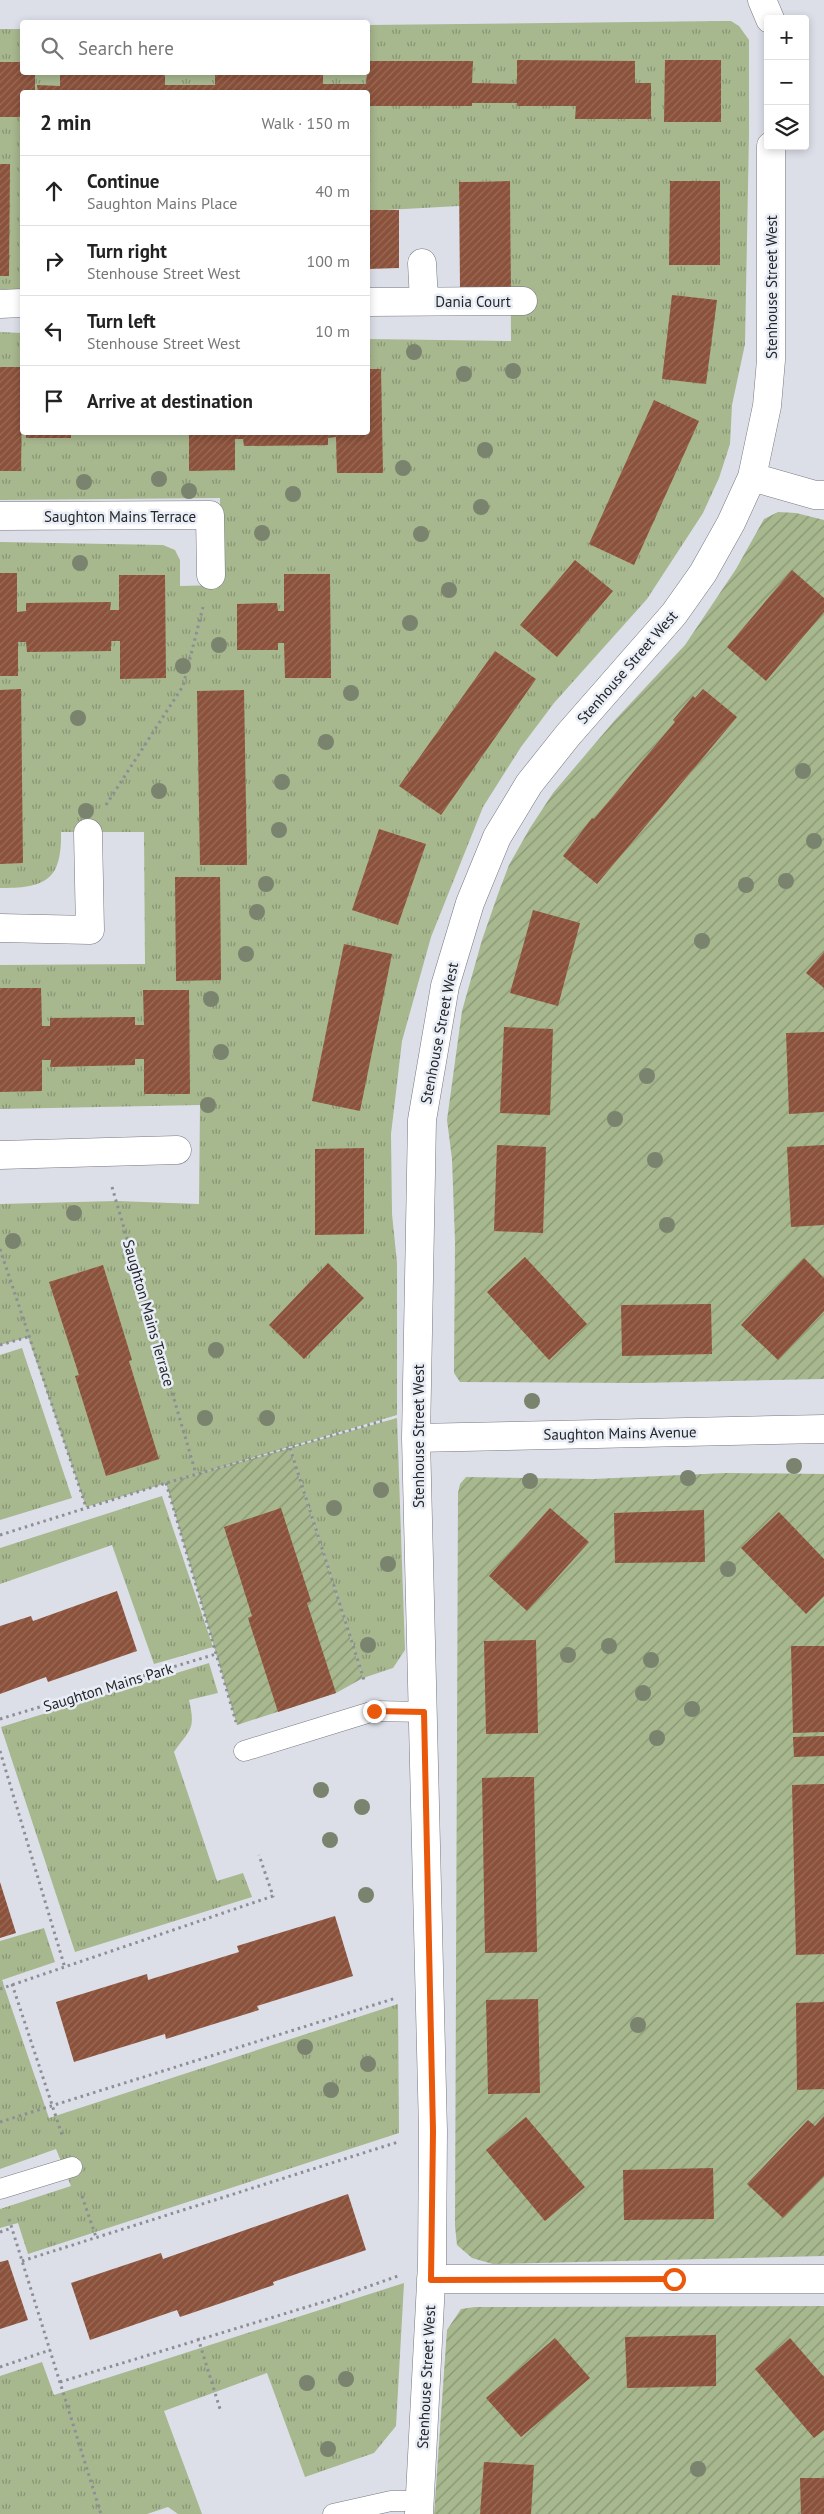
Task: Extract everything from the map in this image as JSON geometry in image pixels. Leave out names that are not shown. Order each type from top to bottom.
[{"type":"street","points":[[762,0],[768,15]]},
{"type":"street","name":"Stenhouse Street West","points":[[419,2507],[431,2272],[433,2131],[431,1987],[416,1438],[422,1120],[445,986],[470,903],[497,837],[529,784],[568,735],[674,614],[703,572],[731,523],[752,477],[767,406],[771,360],[771,150]]},
{"type":"street","name":"Dania Court","points":[[422,263],[424,301]]},
{"type":"street","name":"Dania Court","points":[[370,302],[522,301]]},
{"type":"street","points":[[0,304],[20,304]]},
{"type":"street","points":[[752,477],[815,495],[824,495]]},
{"type":"street","name":"Saughton Mains Terrace","points":[[0,516],[210,515],[211,574]]},
{"type":"street","points":[[0,928],[90,930],[88,833]]},
{"type":"street","points":[[0,1155],[177,1150]]},
{"type":"street","name":"Saughton Mains Avenue","points":[[416,1438],[824,1428]]},
{"type":"street","points":[[431,2272],[824,2279]]},
{"type":"lane","points":[[244,1751],[374,1711],[424,1712]]},
{"type":"lane","points":[[0,2189],[72,2167]]},
{"type":"lane","name":"Stenhouse Street West","points":[[333,2514],[392,2502],[419,2507]]},
{"type":"path","points":[[88,833],[183,686],[211,574]]},
{"type":"path","name":"Saughton Mains Terrace","points":[[102,1152],[196,1474]]},
{"type":"path","points":[[0,1249],[86,1507]]},
{"type":"path","points":[[0,1345],[28,1337]]},
{"type":"path","points":[[0,1535],[196,1474],[386,1420]]},
{"type":"path","points":[[290,1448],[374,1711]]},
{"type":"path","points":[[166,1483],[244,1751]]},
{"type":"path","name":"Saughton Mains Park","points":[[0,1719],[216,1654]]},
{"type":"path","points":[[0,1751],[65,1968]]},
{"type":"path","points":[[0,1989],[273,1896],[259,1855]]},
{"type":"path","points":[[12,1984],[96,2238]]},
{"type":"path","points":[[0,2122],[431,1987]]},
{"type":"path","points":[[22,2260],[433,2131]]},
{"type":"path","points":[[6,2209],[101,2514]]},
{"type":"path","points":[[0,2232],[12,2228]]},
{"type":"path","points":[[60,2382],[198,2338],[431,2272]]},
{"type":"path","points":[[198,2338],[220,2409]]},
{"type":"path","points":[[0,2367],[50,2350]]},
{"type":"green space","points":[[731,21],[739,26],[749,40],[745,344],[732,405],[730,444],[719,478],[703,513],[647,599],[554,703],[521,747],[483,807],[431,937],[402,1041],[391,1134],[392,1214],[397,1263],[397,1415],[86,1507],[28,1337],[0,1345],[0,1204],[116,1201],[199,1204],[200,1105],[0,1109],[0,965],[145,964],[144,832],[61,832],[61,848],[58,861],[54,871],[48,878],[29,886],[0,888],[0,542],[163,545],[175,550],[180,560],[180,586],[220,585],[220,498],[0,500],[0,332],[20,333],[20,435],[370,435],[370,339],[511,341],[510,181],[459,182],[459,206],[370,211],[370,90],[20,90],[20,294],[0,289],[0,29],[20,29],[20,75],[370,75],[370,25]]},
{"type":"green space","points":[[778,512],[796,513],[824,520],[824,1379],[638,1383],[460,1382],[454,1373],[455,1242],[452,1159],[447,1120],[462,1011],[482,940],[498,894],[509,865],[553,793],[615,720],[685,645],[736,569],[764,519]]},
{"type":"green space","points":[[22,1348],[72,1498],[0,1520],[0,1355]]},
{"type":"green space","points":[[397,1418],[405,1650],[393,1668],[363,1678],[290,1448]]},
{"type":"green space","points":[[290,1448],[363,1678],[336,1693],[237,1725],[166,1483]]},
{"type":"green space","points":[[726,1473],[824,1474],[824,2256],[493,2264],[472,2258],[457,2245],[455,2226],[458,1493],[460,1484],[466,1477],[593,1479]]},
{"type":"green space","points":[[162,1496],[213,1647],[154,1664],[112,1545],[0,1584],[0,1548]]},
{"type":"green space","points":[[209,1663],[218,1693],[189,1700],[192,1724],[188,1733],[174,1752],[217,1881],[243,1873],[252,1897],[75,1952],[1,1727]]},
{"type":"green space","points":[[44,1928],[55,1962],[2,1980],[49,2118],[398,2004],[399,2133],[28,2254],[18,2223],[0,2228],[0,2209],[71,2186],[56,2149],[0,2169],[0,1941]]},
{"type":"green space","points":[[404,2283],[396,2426],[374,2453],[305,2477],[267,2373],[164,2411],[202,2514],[178,2514],[168,2507],[147,2514],[0,2514],[0,2376],[42,2362],[54,2395]]},
{"type":"green space","points":[[824,2306],[824,2514],[434,2514],[447,2330],[461,2309],[475,2307]]},
{"type":"building","points":[[517,60],[635,61],[635,83],[651,83],[651,119],[575,119],[576,106],[517,106],[517,103],[472,103],[472,106],[370,106],[370,90],[38,90],[37,85],[60,86],[60,75],[165,75],[165,85],[215,85],[215,75],[323,75],[323,84],[366,84],[367,75],[370,75],[370,61],[473,61],[472,83],[517,84]]},
{"type":"building","points":[[665,60],[721,60],[721,122],[664,122]]},
{"type":"building","points":[[0,62],[20,62],[20,75],[35,75],[35,90],[20,90],[20,117],[0,117]]},
{"type":"building","points":[[0,164],[10,164],[9,276],[0,276]]},
{"type":"building","points":[[510,181],[511,288],[460,289],[459,182]]},
{"type":"building","points":[[670,181],[720,181],[720,265],[669,265]]},
{"type":"building","points":[[370,210],[399,210],[399,268],[370,269]]},
{"type":"building","points":[[672,295],[717,300],[706,384],[662,379]]},
{"type":"building","points":[[0,367],[20,367],[21,471],[0,471]]},
{"type":"building","points":[[370,369],[381,369],[383,473],[337,473],[336,437],[328,438],[328,445],[244,446],[243,439],[235,439],[235,470],[189,471],[189,435],[370,435]]},
{"type":"building","points":[[654,400],[699,421],[634,565],[589,544]]},
{"type":"building","points":[[26,435],[71,435],[71,438],[26,438]]},
{"type":"building","points":[[575,560],[613,591],[557,657],[520,625]]},
{"type":"building","points":[[792,570],[824,598],[824,612],[766,681],[727,647]]},
{"type":"building","points":[[0,573],[17,573],[17,612],[26,611],[26,603],[111,602],[110,610],[119,610],[119,575],[165,575],[166,678],[120,679],[120,641],[111,641],[111,651],[27,652],[26,642],[18,642],[18,676],[0,676]]},
{"type":"building","points":[[284,574],[330,574],[331,678],[285,678],[284,643],[278,643],[278,650],[237,650],[237,604],[277,603],[278,611],[284,611]]},
{"type":"building","points":[[495,651],[536,679],[441,815],[399,786]]},
{"type":"building","points":[[21,689],[23,863],[0,864],[0,690]]},
{"type":"building","points":[[703,689],[737,717],[597,884],[563,856],[592,818],[594,819],[675,722],[673,720],[693,696],[695,698]]},
{"type":"building","points":[[244,690],[247,865],[200,865],[197,691]]},
{"type":"building","points":[[379,829],[426,844],[398,925],[352,910]]},
{"type":"building","points":[[175,877],[220,877],[221,980],[176,981]]},
{"type":"building","points":[[533,910],[580,923],[558,1006],[510,993]]},
{"type":"building","points":[[344,944],[392,954],[360,1111],[312,1101]]},
{"type":"building","points":[[824,952],[824,988],[806,973]]},
{"type":"building","points":[[0,988],[41,988],[42,1026],[50,1026],[50,1018],[135,1017],[135,1025],[144,1025],[143,990],[189,990],[190,1094],[144,1094],[144,1059],[135,1059],[135,1065],[50,1067],[51,1060],[42,1060],[42,1091],[0,1092]]},
{"type":"building","points":[[504,1027],[553,1029],[550,1115],[500,1113]]},
{"type":"building","points":[[824,1032],[824,1112],[789,1114],[786,1033]]},
{"type":"building","points":[[497,1145],[546,1147],[543,1233],[494,1231]]},
{"type":"building","points":[[824,1145],[824,1225],[791,1227],[787,1147]]},
{"type":"building","points":[[364,1148],[364,1234],[315,1235],[315,1149]]},
{"type":"building","points":[[525,1257],[587,1324],[549,1360],[487,1292]]},
{"type":"building","points":[[804,1258],[824,1278],[824,1311],[778,1360],[741,1325]]},
{"type":"building","points":[[328,1263],[364,1298],[304,1359],[269,1325]]},
{"type":"building","points":[[103,1265],[132,1360],[129,1361],[159,1459],[106,1476],[75,1376],[79,1375],[49,1282]]},
{"type":"building","points":[[711,1304],[712,1354],[622,1356],[621,1305]]},
{"type":"building","points":[[281,1508],[311,1601],[307,1603],[336,1693],[278,1712],[248,1618],[252,1616],[224,1527]]},
{"type":"building","points":[[550,1508],[589,1542],[527,1611],[489,1576]]},
{"type":"building","points":[[704,1510],[705,1562],[615,1563],[614,1513]]},
{"type":"building","points":[[779,1512],[824,1559],[824,1596],[806,1614],[741,1548]]},
{"type":"building","points":[[117,1591],[137,1651],[48,1682],[46,1677],[0,1694],[0,1626],[31,1616],[33,1621]]},
{"type":"building","points":[[536,1640],[538,1733],[486,1734],[484,1641]]},
{"type":"building","points":[[791,1646],[824,1646],[824,1732],[793,1733]]},
{"type":"building","points":[[824,1736],[824,1756],[794,1757],[793,1737]]},
{"type":"building","points":[[534,1777],[537,1952],[485,1953],[482,1778]]},
{"type":"building","points":[[824,1784],[824,1954],[796,1955],[792,1785]]},
{"type":"building","points":[[0,1882],[16,1933],[0,1938]]},
{"type":"building","points":[[335,1916],[353,1976],[257,2006],[259,2010],[166,2039],[165,2034],[74,2062],[56,2002],[147,1974],[148,1980],[239,1952],[237,1946]]},
{"type":"building","points":[[538,1999],[540,2093],[488,2094],[486,2000]]},
{"type":"building","points":[[824,2002],[824,2089],[797,2090],[796,2003]]},
{"type":"building","points":[[824,2116],[824,2176],[783,2218],[747,2184],[808,2120],[815,2126]]},
{"type":"building","points":[[526,2117],[585,2187],[545,2221],[486,2150]]},
{"type":"building","points":[[713,2168],[714,2219],[624,2220],[623,2170]]},
{"type":"building","points":[[348,2194],[366,2250],[273,2282],[274,2285],[180,2317],[177,2310],[90,2340],[71,2283],[161,2253],[163,2259]]},
{"type":"building","points":[[8,2260],[28,2320],[0,2329],[0,2262]]},
{"type":"building","points":[[716,2335],[716,2386],[627,2388],[625,2337]]},
{"type":"building","points":[[555,2338],[590,2378],[521,2437],[486,2398]]},
{"type":"building","points":[[790,2338],[824,2377],[824,2430],[814,2438],[755,2369]]},
{"type":"building","points":[[484,2462],[534,2465],[531,2514],[480,2514]]},
{"type":"building","points":[[800,2478],[824,2478],[824,2514],[801,2514]]},
{"type":"route","points":[[374,1711],[424,1712],[433,2131],[431,2280],[674,2279]]}]
